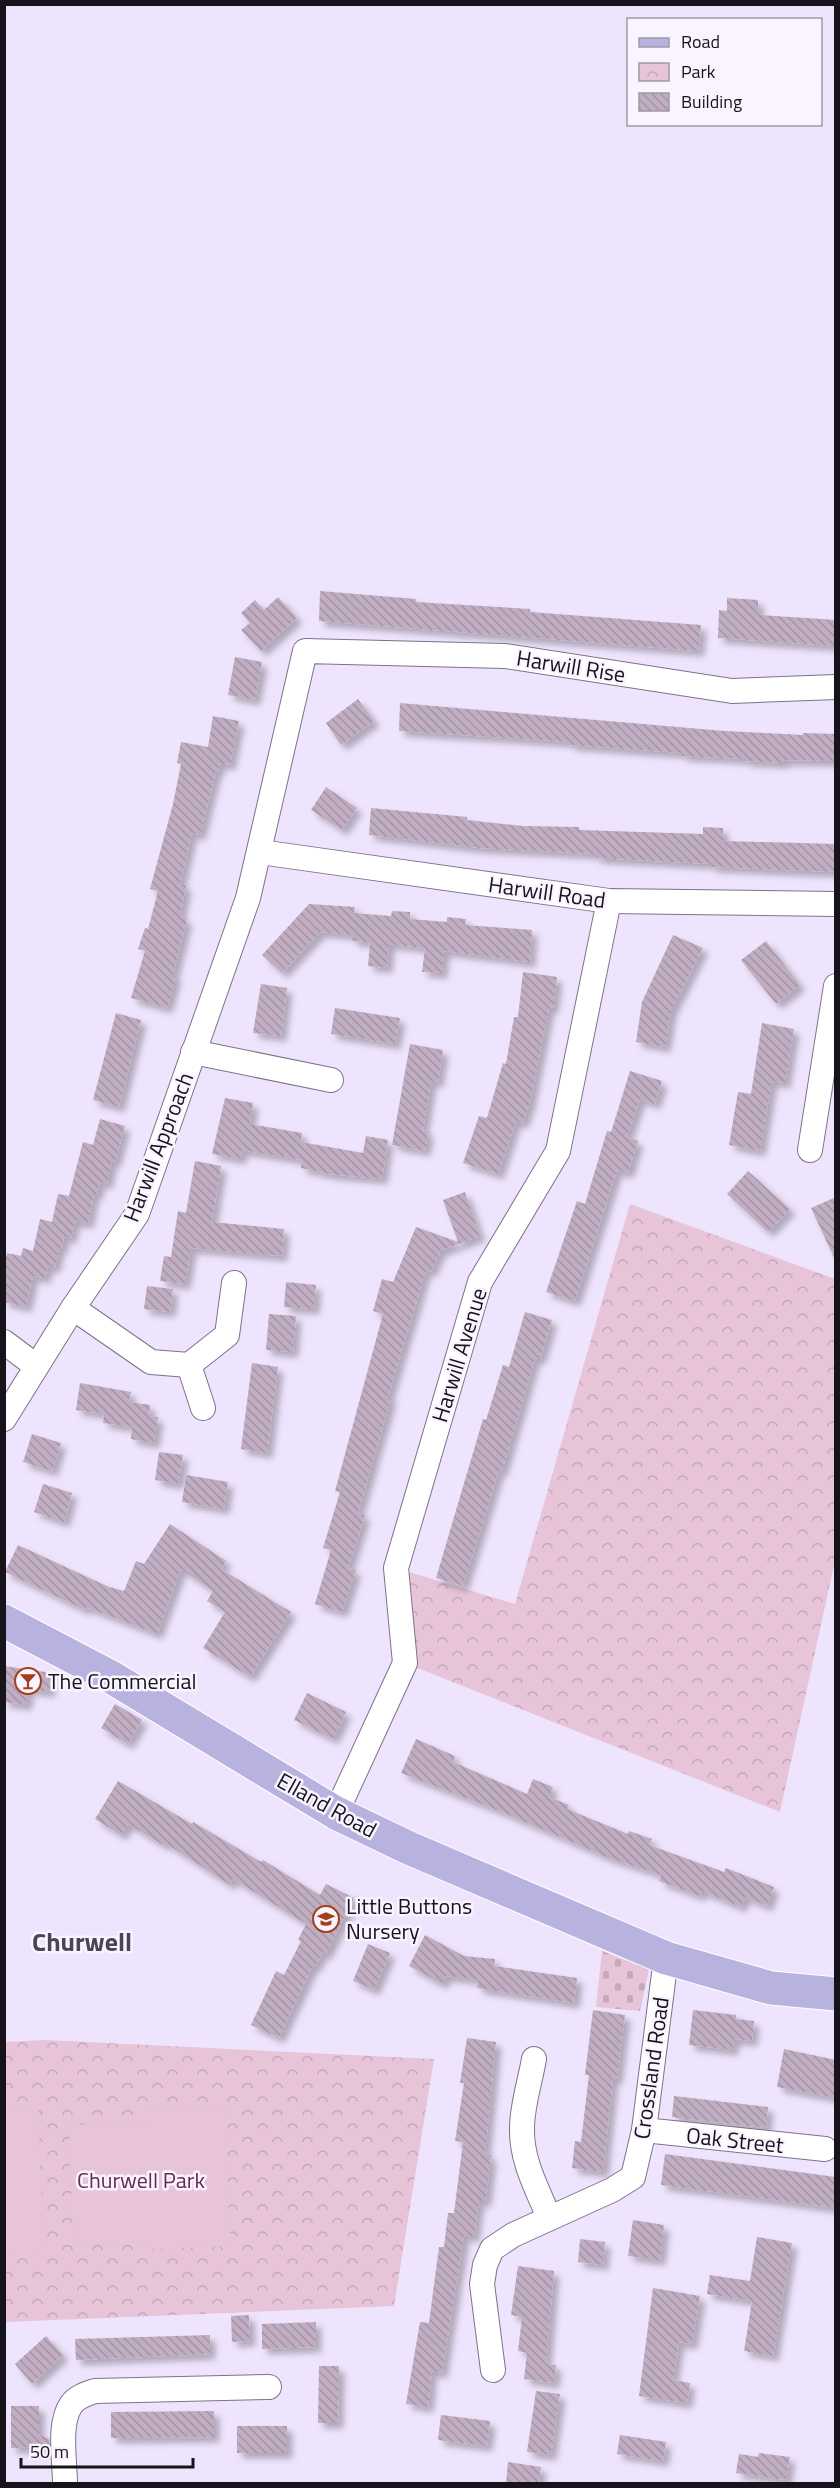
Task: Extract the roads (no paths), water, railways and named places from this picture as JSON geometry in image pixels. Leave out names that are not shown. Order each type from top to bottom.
[{"type":"main road","name":"Elland Road","points":[[4,1621],[111,1677],[336,1813],[409,1848],[666,1958],[771,1988],[836,1994]]},
{"type":"street","name":"Harwill Rise","points":[[304,651],[505,656],[732,691],[836,687]]},
{"type":"street","name":"Harwill Approach","points":[[4,1419],[73,1308],[137,1214],[248,897],[304,651]]},
{"type":"street","name":"Harwill Road","points":[[260,852],[609,901],[836,904]]},
{"type":"street","name":"Harwill Avenue","points":[[336,1813],[405,1663],[396,1568],[480,1282],[558,1151],[609,901]]},
{"type":"street","points":[[810,1150],[836,986]]},
{"type":"street","name":"Harwill Approach","points":[[193,1052],[331,1080]]},
{"type":"street","points":[[73,1308],[151,1362],[189,1365],[227,1335],[234,1284]]},
{"type":"street","points":[[4,1342],[36,1366]]},
{"type":"street","points":[[189,1365],[203,1408]]},
{"type":"street","name":"Crossland Road","points":[[549,2217],[612,2190],[633,2177],[644,2130],[666,1958]]},
{"type":"street","points":[[493,2370],[483,2309],[482,2284],[485,2265],[492,2249],[549,2217],[528,2169],[524,2151],[522,2128],[534,2059]]},
{"type":"street","name":"Oak Street","points":[[644,2130],[825,2149]]},
{"type":"street","points":[[65,2484],[65,2420],[71,2404],[81,2396],[95,2391],[269,2387]]},
{"type":"place","name":"The Commercial","points":[[28,1681]]},
{"type":"place","name":"Little Buttons Nursery","points":[[326,1919]]},
{"type":"district","name":"Churwell","points":[[82,1941]]},
{"type":"park label","name":"Churwell Park","points":[[141,2180]]}]
